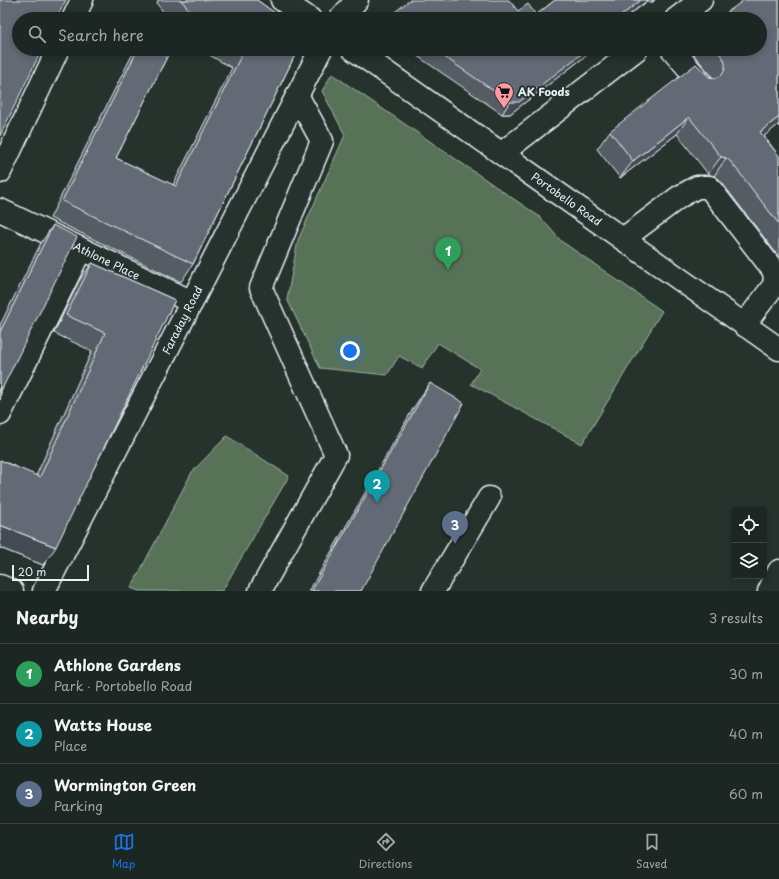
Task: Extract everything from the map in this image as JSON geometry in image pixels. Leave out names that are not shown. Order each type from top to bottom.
[{"type":"street","points":[[282,0],[300,12]]},
{"type":"street","points":[[346,12],[357,0]]},
{"type":"street","points":[[685,12],[701,0]]},
{"type":"street","points":[[0,172],[55,56]]},
{"type":"street","name":"Faraday Road","points":[[44,591],[317,56]]},
{"type":"street","name":"Portobello Road","points":[[363,56],[779,349]]},
{"type":"street","points":[[502,153],[628,56]]},
{"type":"street","points":[[678,56],[701,83]]},
{"type":"street","points":[[260,591],[336,455],[262,288],[322,141],[297,95]]},
{"type":"street","points":[[623,239],[679,196],[697,187],[709,187],[774,271],[775,284],[744,325]]},
{"type":"street","name":"Athlone Place","points":[[0,210],[192,302]]},
{"type":"street","points":[[0,414],[81,249]]},
{"type":"street","points":[[433,591],[489,498]]},
{"type":"street","points":[[769,591],[779,571]]},
{"type":"street","points":[[0,586],[12,591]]},
{"type":"green space","points":[[332,74],[540,217],[561,241],[662,311],[582,444],[471,384],[480,369],[438,343],[422,368],[399,356],[387,375],[320,368],[287,299],[298,240],[345,135],[322,91]]},
{"type":"green space","points":[[227,436],[289,476],[222,591],[139,591],[131,588],[192,472]]},
{"type":"building","points":[[0,0],[66,0],[60,12],[12,12],[12,56],[39,56],[0,136]]},
{"type":"building","points":[[181,0],[257,0],[273,12],[190,12]]},
{"type":"building","points":[[410,0],[509,0],[518,11],[528,4],[534,12],[395,12]]},
{"type":"building","points":[[555,0],[641,0],[626,12],[540,12]]},
{"type":"building","points":[[744,0],[779,0],[779,117],[760,132],[779,156],[779,224],[731,162],[726,158],[721,157],[689,117],[633,161],[610,131],[696,64],[709,77],[716,78],[722,75],[725,69],[725,63],[721,56],[767,56],[767,12],[728,12]]},
{"type":"building","points":[[134,56],[167,56],[116,158],[176,186],[241,56],[295,56],[193,264],[62,201]]},
{"type":"building","points":[[443,56],[579,56],[519,102],[510,102]]},
{"type":"building","points":[[53,225],[77,237],[1,391],[0,400],[0,332]]},
{"type":"building","points":[[92,263],[175,300],[56,547],[0,525],[0,460],[40,477],[105,333],[66,315]]},
{"type":"building","points":[[430,383],[464,403],[361,591],[312,590]]},
{"type":"place","name":"AK Foods","points":[[504,109]]},
{"type":"place","name":"Athlone Gardens","points":[[448,270]]},
{"type":"place","name":"Watts House","points":[[377,503]]},
{"type":"place","name":"Wormington Green","points":[[455,544]]}]
